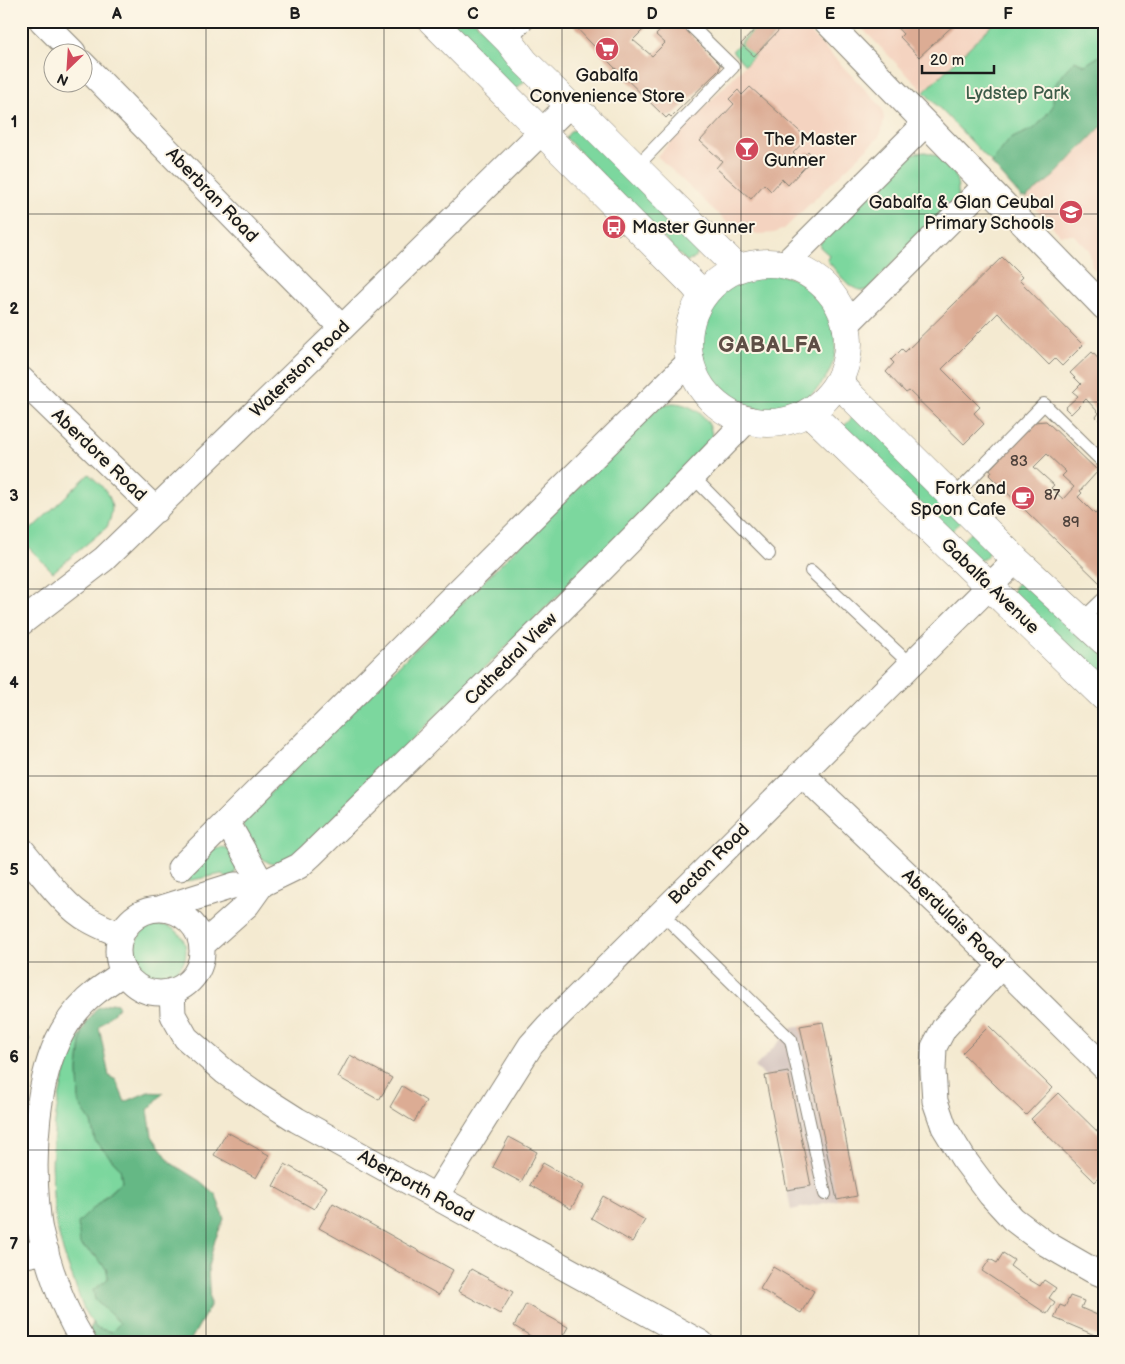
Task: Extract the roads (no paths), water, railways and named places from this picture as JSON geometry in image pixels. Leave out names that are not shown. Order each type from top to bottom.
[{"type":"street","points":[[42,21],[63,42]]},
{"type":"street","points":[[432,21],[694,284],[703,296]]},
{"type":"street","points":[[489,21],[509,41],[524,61],[568,105],[586,118],[736,267]]},
{"type":"street","points":[[826,21],[1104,307]]},
{"type":"street","name":"Aberbran Road","points":[[92,73],[342,328]]},
{"type":"street","name":"Waterston Road","points":[[21,623],[104,559],[156,510],[568,105]]},
{"type":"street","points":[[784,265],[925,124]]},
{"type":"street","points":[[845,326],[986,185]]},
{"type":"street","points":[[754,262],[784,265],[800,271],[819,282],[832,296],[841,311],[848,342],[845,368],[829,398],[810,413],[790,420],[768,422],[748,419],[727,410],[710,396],[696,377],[691,360],[689,342],[694,313],[710,285],[720,276],[736,267],[754,262]]},
{"type":"street","points":[[180,868],[691,360]]},
{"type":"street","name":"Aberdore Road","points":[[21,379],[156,510]]},
{"type":"street","points":[[839,382],[1016,560],[1104,641]]},
{"type":"street","name":"Gabalfa Avenue","points":[[810,413],[1104,697]]},
{"type":"street","name":"Cathedral View","points":[[162,908],[235,885],[262,884],[299,866],[502,668],[693,477],[748,419]]},
{"type":"street","name":"Bacton Road","points":[[436,1196],[531,1045],[548,1026],[1016,560]]},
{"type":"street","name":"Aberdulais Road","points":[[801,773],[957,922],[1104,1067]]},
{"type":"street","points":[[227,822],[262,884]]},
{"type":"street","points":[[21,849],[75,910],[88,920],[121,935]]},
{"type":"street","name":"Cathedral View","points":[[202,945],[247,905],[262,884]]},
{"type":"street","points":[[162,908],[174,910],[193,924],[199,934],[202,945],[199,969],[183,987],[158,993],[145,990],[133,983],[124,972],[119,961],[118,947],[121,935],[137,915],[149,910],[162,908]]},
{"type":"street","points":[[1001,966],[944,1028],[934,1047],[935,1101],[944,1127],[963,1158],[990,1194],[1014,1219],[1046,1243],[1104,1275]]},
{"type":"street","points":[[84,1343],[56,1285],[40,1228],[36,1198],[36,1134],[50,1062],[62,1032],[78,1010],[95,992],[124,972]]},
{"type":"street","name":"Aberporth Road","points":[[172,991],[173,1015],[186,1038],[225,1072],[253,1092],[297,1120],[701,1343]]},
{"type":"street","points":[[21,1256],[46,1251]]},
{"type":"lane","points":[[509,41],[529,21]]},
{"type":"lane","points":[[636,167],[733,67],[686,21]]},
{"type":"lane","points":[[953,497],[1044,404],[1104,463]]},
{"type":"lane","points":[[693,477],[769,554]]},
{"type":"lane","points":[[811,571],[910,664]]},
{"type":"lane","points":[[1081,620],[1104,598]]},
{"type":"lane","points":[[661,913],[791,1040],[825,1194]]},
{"type":"place","name":"Gabalfa Convenience Store","points":[[607,49]]},
{"type":"place","name":"The Master Gunner","points":[[747,149]]},
{"type":"place","name":"Gabalfa & Glan Ceubal Primary Schools","points":[[1071,212]]},
{"type":"place","name":"Master Gunner","points":[[614,227]]},
{"type":"place","name":"Fork and Spoon Cafe","points":[[1023,498]]},
{"type":"district","name":"GABALFA","points":[[770,345]]},
{"type":"park label","name":"Lydstep Park","points":[[1017,93]]}]
